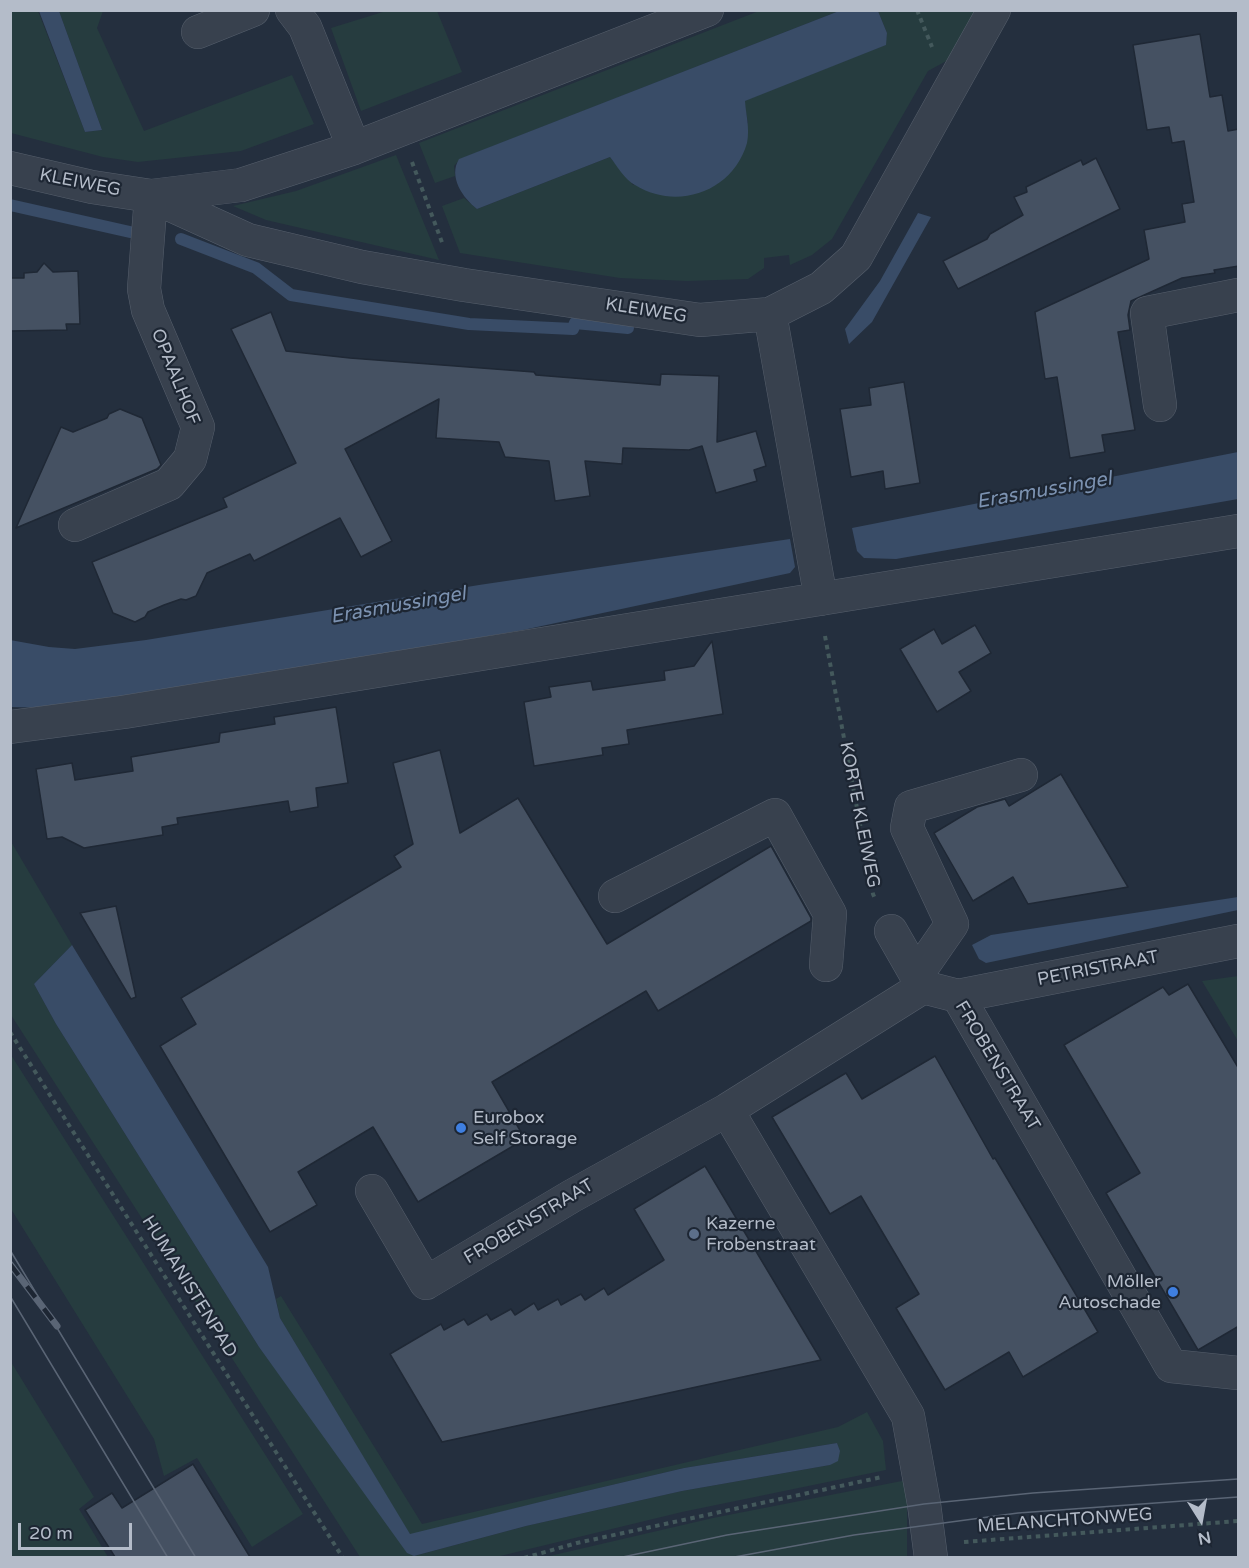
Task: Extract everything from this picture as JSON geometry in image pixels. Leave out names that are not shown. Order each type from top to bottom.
[{"type":"street","points":[[198,32],[252,10]]},
{"type":"street","points":[[292,10],[305,27],[354,148]]},
{"type":"street","name":"KLEIWEG","points":[[10,168],[92,188],[151,196],[241,185],[400,131],[707,10]]},
{"type":"street","name":"KLEIWEG","points":[[151,196],[248,240],[362,267],[700,320],[770,314],[821,288],[856,257],[994,10]]},
{"type":"street","name":"OPAALHOF","points":[[75,525],[169,484],[190,459],[198,427],[148,310],[144,289],[151,196]]},
{"type":"street","points":[[1160,405],[1147,313],[1239,295]]},
{"type":"street","points":[[770,314],[821,599]]},
{"type":"street","points":[[10,727],[135,710],[1239,531]]},
{"type":"street","points":[[919,981],[952,924],[907,828],[911,807],[1021,775]]},
{"type":"street","points":[[615,896],[775,815],[830,914],[826,965]]},
{"type":"street","points":[[891,931],[919,981]]},
{"type":"street","name":"PETRISTRAAT","points":[[958,996],[1239,941]]},
{"type":"street","name":"FROBENSTRAAT","points":[[372,1191],[426,1283],[572,1196],[727,1110],[919,981],[958,996],[1171,1366],[1239,1373]]},
{"type":"street","points":[[727,1110],[908,1416],[930,1551]]},
{"type":"path","points":[[400,131],[456,283]]},
{"type":"path","name":"KORTE KLEIWEG","points":[[824,633],[873,894],[891,931]]},
{"type":"path","name":"HUMANISTENPAD","points":[[10,1032],[343,1557]]},
{"type":"path","points":[[524,1557],[577,1543],[918,1469]]},
{"type":"path","name":"MELANCHTONWEG","points":[[930,1551],[1239,1521]]},
{"type":"green space","points":[[10,11],[38,11],[85,132],[102,130],[59,11],[103,11],[97,28],[144,131],[292,75],[314,124],[241,151],[138,162],[103,157],[11,133]]},
{"type":"green space","points":[[386,11],[437,11],[462,72],[361,111],[331,28]]},
{"type":"green space","points":[[759,11],[839,11],[460,159],[454,166],[455,176],[435,183],[419,143]]},
{"type":"green space","points":[[878,11],[975,11],[950,59],[928,71],[832,239],[812,255],[790,265],[789,255],[764,258],[764,268],[748,279],[687,281],[620,278],[460,253],[442,206],[464,198],[477,209],[610,157],[633,185],[748,123],[744,101],[885,45],[887,33]]},
{"type":"green space","points":[[396,155],[439,260],[266,220],[233,206],[296,191]]},
{"type":"green space","points":[[10,840],[72,945],[34,984],[56,1024],[259,1347],[414,1556],[526,1526],[682,1491],[830,1465],[840,1451],[837,1443],[684,1468],[410,1535],[280,1318],[276,1299],[281,1296],[422,1524],[838,1427],[867,1412],[883,1441],[886,1470],[682,1512],[496,1557],[360,1557],[11,1015]]},
{"type":"green space","points":[[1238,976],[1238,1041],[1202,981]]},
{"type":"green space","points":[[11,1055],[303,1514],[252,1547],[197,1458],[164,1476],[154,1439],[11,1209]]},
{"type":"green space","points":[[11,1362],[94,1497],[79,1509],[108,1557],[11,1557]]},
{"type":"green space","points":[[907,1480],[907,1557],[541,1558],[713,1518]]},
{"type":"water","points":[[39,11],[59,11],[102,130],[85,132]]},
{"type":"water","points":[[839,11],[878,11],[887,33],[886,45],[745,101],[748,138],[740,160],[730,174],[702,192],[685,196],[651,193],[628,180],[610,157],[477,209],[459,187],[455,173],[459,159]]},
{"type":"water","points":[[918,213],[931,217],[872,322],[849,344],[845,329],[880,281]]},
{"type":"water","name":"Erasmussingel","points":[[1238,452],[1238,499],[896,559],[864,558],[857,551],[852,528]]},
{"type":"water","name":"Erasmussingel","points":[[790,539],[795,567],[790,573],[523,630],[106,702],[55,708],[11,707],[10,640],[75,649],[146,640],[479,585]]},
{"type":"water","points":[[1238,897],[1238,910],[986,963],[979,959],[972,945],[991,935]]},
{"type":"water","points":[[72,945],[268,1267],[280,1318],[410,1534],[684,1468],[837,1443],[840,1451],[838,1461],[830,1465],[682,1491],[526,1526],[414,1556],[407,1553],[259,1347],[56,1024],[34,984]]},
{"type":"building","points":[[1200,34],[1210,97],[1222,95],[1228,131],[1239,129],[1239,266],[1214,270],[1215,273],[1182,278],[1131,301],[1128,315],[1130,330],[1118,332],[1135,430],[1102,435],[1105,452],[1070,458],[1057,377],[1045,379],[1035,312],[1149,259],[1144,230],[1185,222],[1182,204],[1194,202],[1184,141],[1172,143],[1169,127],[1147,130],[1133,45]]},
{"type":"building","points":[[1096,158],[1120,209],[958,289],[943,261],[987,239],[990,234],[1023,215],[1014,197],[1027,192],[1026,187],[1081,160],[1083,165]]},
{"type":"building","points":[[44,263],[53,272],[78,271],[80,324],[66,324],[67,330],[10,331],[10,278],[24,278],[24,273],[37,272]]},
{"type":"building","points":[[271,312],[286,351],[660,385],[661,374],[719,376],[717,442],[756,431],[766,466],[754,470],[757,481],[716,493],[702,446],[689,450],[623,448],[622,464],[585,461],[590,496],[555,501],[549,461],[505,457],[499,442],[436,438],[439,399],[345,449],[392,541],[361,557],[340,518],[254,561],[250,554],[207,573],[196,596],[164,605],[148,612],[145,617],[135,622],[113,613],[92,562],[227,507],[223,498],[296,463],[231,329]]},
{"type":"building","points":[[904,382],[920,483],[885,489],[883,471],[851,477],[840,409],[871,405],[869,388]]},
{"type":"building","points":[[120,409],[142,418],[161,465],[157,469],[16,528],[61,427],[73,432],[107,418],[109,414]]},
{"type":"building","points":[[975,625],[991,653],[959,672],[971,691],[937,712],[900,649],[934,629],[942,644]]},
{"type":"building","points":[[712,641],[723,714],[627,730],[629,744],[602,748],[603,755],[534,766],[524,702],[551,697],[549,687],[591,681],[593,690],[665,680],[664,671],[694,666]]},
{"type":"building","points":[[336,707],[348,783],[316,788],[318,807],[290,812],[288,801],[177,818],[178,824],[162,827],[163,835],[84,848],[62,837],[47,839],[36,769],[72,763],[75,780],[133,771],[131,757],[219,742],[220,733],[275,724],[274,717]]},
{"type":"building","points":[[440,750],[460,833],[518,798],[607,944],[771,846],[811,921],[658,1011],[646,991],[492,1082],[525,1139],[418,1202],[373,1127],[298,1172],[317,1205],[270,1232],[160,1046],[196,1024],[181,998],[401,867],[394,856],[413,844],[393,763]]},
{"type":"building","points":[[1061,774],[1128,887],[1028,904],[1013,877],[973,901],[934,833],[977,807],[1005,799],[1009,806]]},
{"type":"building","points":[[116,906],[136,997],[131,999],[80,913]]},
{"type":"building","points":[[1188,984],[1239,1069],[1239,1326],[1198,1350],[1106,1193],[1140,1173],[1064,1045],[1163,987],[1169,995]]},
{"type":"building","points":[[935,1056],[993,1159],[995,1158],[1098,1332],[1023,1377],[1009,1352],[945,1390],[896,1308],[919,1294],[861,1196],[830,1214],[772,1117],[846,1073],[862,1099]]},
{"type":"building","points":[[705,1166],[821,1360],[442,1442],[390,1354],[441,1324],[444,1330],[464,1319],[468,1325],[487,1314],[491,1320],[511,1309],[515,1315],[534,1303],[538,1310],[558,1299],[561,1305],[581,1294],[585,1300],[604,1288],[608,1295],[664,1260],[634,1209]]},
{"type":"building","points":[[193,1464],[250,1557],[115,1557],[85,1510],[112,1493],[122,1508]]},
{"type":"waterway","points":[[10,205],[130,232]]},
{"type":"waterway","points":[[181,239],[256,268],[291,295],[469,324],[573,329],[575,323],[628,328]]},
{"type":"tram line","points":[[10,1250],[196,1558]]},
{"type":"tram line","points":[[10,1296],[168,1558]]},
{"type":"tram line","points":[[618,1558],[727,1535],[924,1504],[1033,1493],[1238,1479]]},
{"type":"tram line","points":[[729,1558],[854,1535],[1018,1513],[1238,1497]]},
{"type":"railway","points":[[10,1264],[57,1326]]},
{"type":"place","name":"Eurobox Self Storage","points":[[461,1128]]},
{"type":"place","name":"Kazerne Frobenstraat","points":[[694,1234]]},
{"type":"place","name":"Möller Autoschade","points":[[1173,1292]]}]
